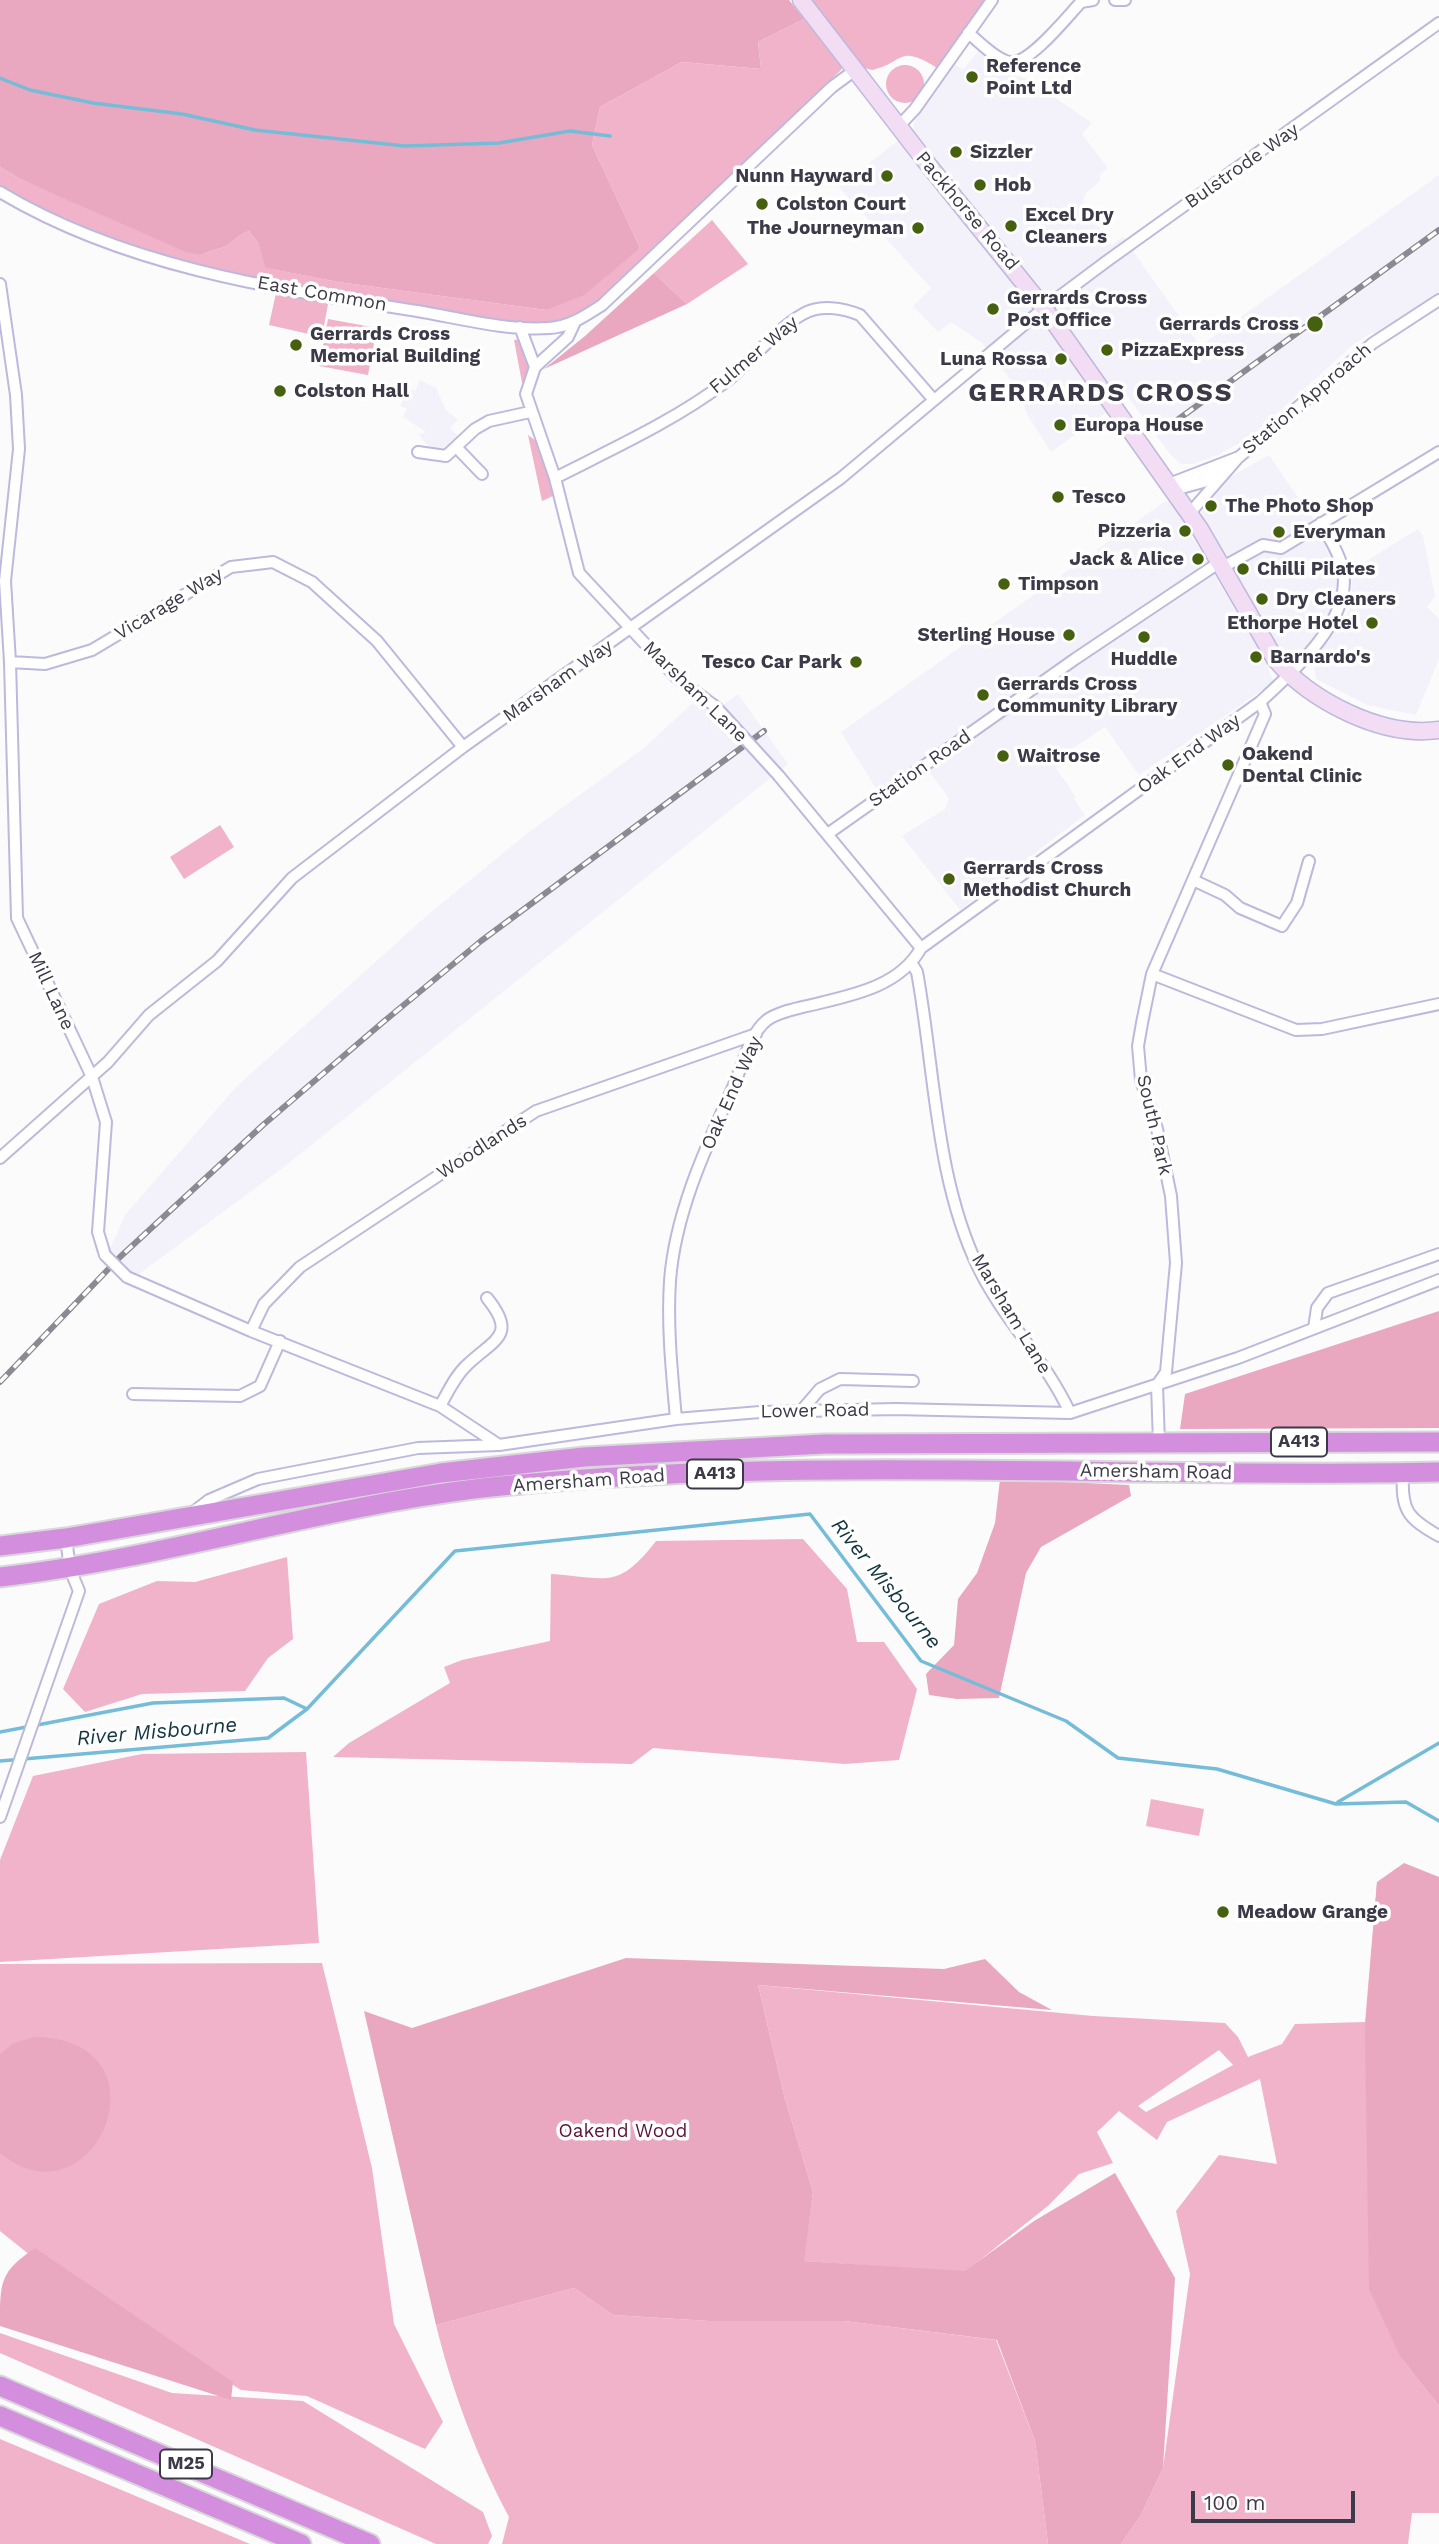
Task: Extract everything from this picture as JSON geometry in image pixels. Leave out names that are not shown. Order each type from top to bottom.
[{"type":"highway","name":"A413","points":[[0,1545],[66,1538],[184,1519],[441,1473],[584,1457],[824,1444],[1439,1442]]},
{"type":"highway","name":"Amersham Road","points":[[0,1577],[70,1569],[433,1495],[574,1480],[822,1469],[1439,1472]]},
{"type":"highway","name":"M25","points":[[0,2386],[370,2544]]},
{"type":"highway","name":"M25","points":[[0,2416],[301,2544]]},
{"type":"main road","name":"Packhorse Road","points":[[801,0],[898,127],[1044,308],[1172,487],[1222,564],[1275,659],[1302,687],[1368,719],[1405,730],[1439,730]]},
{"type":"street","points":[[898,127],[915,109],[992,0]]},
{"type":"street","points":[[968,33],[1003,60],[1011,63],[1025,60],[1081,2],[1093,0]]},
{"type":"street","points":[[1115,0],[1125,0]]},
{"type":"street","name":"Bulstrode Way","points":[[1044,308],[1439,23]]},
{"type":"street","name":"East Common","points":[[2,193],[96,237],[181,266],[338,299],[520,327],[551,328],[575,322],[601,305],[832,87],[855,70]]},
{"type":"street","points":[[0,208],[2,193]]},
{"type":"street","name":"Mill Lane","points":[[0,284],[16,395],[18,436],[5,519],[5,581],[10,662],[6,778],[17,918],[92,1077],[106,1122],[98,1232],[106,1255],[127,1277],[251,1331],[440,1406],[499,1445]]},
{"type":"street","name":"Station Approach","points":[[1239,457],[1373,342],[1439,300]]},
{"type":"street","name":"Fulmer Way","points":[[555,478],[678,415],[728,380],[803,314],[821,307],[848,310],[860,315],[933,399]]},
{"type":"street","name":"Marsham Way","points":[[0,1158],[92,1077],[149,1015],[217,961],[292,878],[463,747],[841,478],[1044,308]]},
{"type":"street","points":[[520,327],[536,367],[568,337],[575,322]]},
{"type":"street","name":"Marsham Lane","points":[[536,367],[526,394],[555,478],[579,573],[676,677],[716,707],[779,776],[921,948]]},
{"type":"street","points":[[418,452],[446,456],[475,429],[489,421],[530,412]]},
{"type":"street","points":[[457,448],[482,474]]},
{"type":"street","name":"Station Road","points":[[829,834],[1075,659],[1222,564],[1263,545],[1281,548],[1439,452]]},
{"type":"street","points":[[1172,487],[1208,479],[1239,457]]},
{"type":"street","points":[[1189,514],[1239,457]]},
{"type":"street","name":"Oak End Way","points":[[676,1419],[669,1344],[670,1280],[679,1225],[714,1130],[757,1034],[768,1020],[793,1009],[862,992],[912,964],[921,948],[1260,702],[1289,675],[1339,613],[1345,592],[1343,570],[1321,523]]},
{"type":"street","name":"Vicarage Way","points":[[10,662],[46,664],[92,650],[231,567],[273,562],[312,582],[377,641],[463,747]]},
{"type":"street","name":"South Park","points":[[1159,1443],[1157,1385],[1166,1372],[1176,1263],[1171,1196],[1157,1129],[1141,1080],[1139,1046],[1152,974],[1265,714],[1260,702]]},
{"type":"street","points":[[1194,880],[1225,895],[1240,908],[1282,926],[1297,903],[1309,861]]},
{"type":"street","name":"Marsham Lane","points":[[912,964],[917,972],[949,1172],[960,1219],[980,1270],[1070,1413]]},
{"type":"street","points":[[1152,974],[1296,1030],[1322,1029],[1439,1004]]},
{"type":"street","name":"Woodlands","points":[[251,1331],[264,1304],[300,1267],[536,1111],[757,1034]]},
{"type":"street","points":[[1314,1328],[1317,1308],[1328,1293],[1439,1254]]},
{"type":"street","name":"Lower Road","points":[[184,1519],[209,1500],[258,1479],[418,1448],[499,1445],[676,1419],[801,1411],[1070,1413],[1157,1385],[1439,1280]]},
{"type":"street","points":[[440,1406],[467,1365],[495,1342],[502,1326],[501,1315],[487,1298]]},
{"type":"street","points":[[133,1394],[240,1396],[260,1386],[280,1341]]},
{"type":"street","points":[[801,1411],[820,1389],[840,1379],[913,1381]]},
{"type":"street","points":[[1403,1473],[1402,1496],[1406,1511],[1420,1525],[1439,1536]]},
{"type":"street","points":[[0,1818],[79,1591],[70,1569],[66,1538]]},
{"type":"shaded area","points":[[807,0],[984,0],[937,68],[908,56],[872,70],[861,67]]},
{"type":"shaded area","points":[[804,19],[842,67],[841,70],[597,302],[574,315],[555,321],[533,323],[478,317],[197,264],[95,233],[47,212],[0,186],[0,167],[20,179],[202,255],[226,246],[249,231],[258,243],[267,268],[338,282],[546,310],[640,248],[592,145],[600,107],[682,62],[761,69],[758,42]]},
{"type":"shaded area","points":[[979,50],[1005,72],[1028,79],[1092,123],[1082,134],[1108,168],[1100,174],[1100,181],[1085,194],[1083,205],[1112,245],[1123,237],[1200,346],[1439,175],[1439,309],[1385,341],[1373,332],[1354,344],[1252,436],[1218,455],[1193,464],[1181,464],[1170,454],[1128,397],[1112,396],[1108,411],[1051,452],[1028,416],[1016,387],[982,343],[951,322],[938,332],[913,306],[931,288],[839,187],[900,139],[911,144],[914,122],[955,64],[963,70]]},
{"type":"shaded area","points":[[905,65],[918,71],[924,84],[918,97],[905,103],[892,97],[886,84],[892,71]]},
{"type":"shaded area","points":[[712,220],[748,264],[687,304],[654,273]]},
{"type":"shaded area","points":[[276,293],[328,304],[322,337],[269,325]]},
{"type":"shaded area","points":[[328,319],[377,328],[368,375],[319,366]]},
{"type":"shaded area","points":[[521,339],[531,371],[523,388],[514,340]]},
{"type":"shaded area","points":[[420,380],[436,388],[446,410],[458,420],[450,428],[458,436],[449,446],[440,449],[428,446],[419,435],[426,432],[403,417],[407,409],[400,406],[408,388],[415,391]]},
{"type":"shaded area","points":[[528,435],[539,443],[555,495],[542,501]]},
{"type":"shaded area","points":[[1269,455],[1313,519],[1339,578],[1337,606],[1294,663],[1286,662],[1201,514],[1209,495],[1230,477]]},
{"type":"shaded area","points":[[1171,501],[1263,656],[1274,682],[1139,775],[1105,727],[1060,757],[1063,763],[1056,768],[1085,815],[960,910],[902,836],[945,809],[949,798],[920,760],[877,790],[841,732],[1164,502]]},
{"type":"shaded area","points":[[1418,529],[1423,536],[1435,596],[1427,607],[1439,619],[1439,659],[1416,715],[1367,705],[1316,679],[1313,659],[1349,611],[1352,590],[1350,571]]},
{"type":"shaded area","points":[[738,694],[788,764],[280,1170],[135,1277],[109,1251],[125,1215],[236,1087],[430,913],[529,832],[644,748],[698,698],[712,713]]},
{"type":"shaded area","points":[[220,825],[234,847],[184,879],[170,857]]},
{"type":"shaded area","points":[[803,1539],[847,1589],[857,1642],[884,1642],[917,1689],[899,1760],[845,1764],[653,1748],[632,1764],[333,1757],[349,1743],[450,1683],[444,1667],[462,1660],[550,1641],[551,1574],[599,1578],[621,1574],[643,1557],[656,1541]]},
{"type":"shaded area","points":[[287,1557],[293,1639],[268,1658],[245,1691],[142,1694],[85,1712],[63,1689],[99,1604],[157,1581],[195,1582]]},
{"type":"shaded area","points":[[306,1752],[319,1943],[0,1962],[0,1860],[33,1776],[142,1754]]},
{"type":"shaded area","points":[[1151,1799],[1204,1809],[1199,1836],[1146,1826]]},
{"type":"shaded area","points":[[1377,1882],[1401,2358],[1439,2406],[1439,2513],[1412,2513],[1408,2544],[1121,2544],[1141,2515],[1163,2468],[1190,2274],[1176,2211],[1219,2155],[1277,2164],[1260,2079],[1167,2122],[1157,2140],[1119,2111],[1097,2132],[1113,2163],[1079,2174],[1049,2205],[965,2272],[803,2261],[813,2192],[785,2099],[758,1985],[1093,2016],[1225,2023],[1238,2037],[1248,2057],[1282,2044],[1295,2024],[1365,2022]],"holes":[[[1219,2050],[1233,2065],[1146,2112],[1138,2106]]]},
{"type":"shaded area","points":[[322,1963],[372,2168],[394,2324],[443,2422],[425,2449],[307,2396],[241,2390],[41,2264],[0,2231],[0,1964]]},
{"type":"shaded area","points":[[574,2288],[613,2315],[709,2321],[844,2321],[996,2340],[1035,2441],[1048,2544],[502,2544],[509,2517],[466,2423],[436,2325]]},
{"type":"shaded area","points":[[0,2333],[172,2393],[303,2401],[483,2512],[492,2536],[488,2544],[436,2544],[0,2353]]},
{"type":"shaded area","points":[[0,2439],[250,2544],[0,2544]]},
{"type":"green space","points":[[0,0],[789,0],[804,19],[758,42],[761,69],[682,62],[600,107],[592,145],[640,248],[584,295],[546,310],[338,282],[266,268],[258,243],[249,231],[226,246],[202,255],[186,252],[20,179],[0,167]]},
{"type":"green space","points":[[654,273],[687,304],[544,369],[585,336]]},
{"type":"green space","points":[[1439,1311],[1439,1428],[1180,1429],[1185,1394]]},
{"type":"green space","points":[[1000,1479],[1129,1485],[1131,1496],[1041,1547],[1026,1573],[999,1698],[957,1699],[929,1695],[926,1674],[954,1645],[958,1599],[977,1573],[995,1523]]},
{"type":"green space","points":[[1404,1863],[1439,1877],[1439,2406],[1401,2358],[1369,2289],[1365,2030],[1377,1882]]},
{"type":"green space","name":"Oakend Wood","points":[[626,1958],[944,1969],[985,1959],[1019,1992],[1052,2010],[758,1985],[785,2099],[813,2192],[804,2261],[965,2271],[1034,2221],[1115,2173],[1175,2278],[1163,2468],[1141,2515],[1121,2544],[1048,2544],[1035,2441],[997,2340],[844,2321],[709,2321],[613,2315],[574,2288],[436,2325],[364,2011],[412,2028]]},
{"type":"green space","points":[[35,2037],[78,2046],[102,2067],[110,2095],[106,2125],[90,2151],[65,2168],[35,2170],[0,2153],[0,2054],[14,2043]]},
{"type":"green space","points":[[35,2248],[233,2382],[231,2400],[0,2326],[4,2279],[23,2256]]},
{"type":"waterway","points":[[0,78],[30,90]]},
{"type":"waterway","points":[[30,90],[93,103],[182,114],[255,130],[405,146],[499,143],[570,131],[610,136]]},
{"type":"waterway","name":"River Misbourne","points":[[0,1761],[268,1738],[307,1709],[455,1551],[810,1514],[921,1661],[1066,1721],[1118,1758],[1217,1769],[1336,1804],[1406,1802],[1439,1821]]},
{"type":"waterway","name":"River Misbourne","points":[[0,1732],[153,1703],[284,1698],[307,1709]]},
{"type":"waterway","points":[[1338,1802],[1439,1743]]},
{"type":"railway","points":[[1169,426],[1439,230]]},
{"type":"railway","points":[[0,1382],[120,1257],[263,1125],[382,1023],[481,941],[764,731]]},
{"type":"place","name":"Reference Point Ltd","points":[[972,77]]},
{"type":"place","name":"Sizzler","points":[[956,152]]},
{"type":"place","name":"Nunn Hayward","points":[[887,176]]},
{"type":"place","name":"Hob","points":[[980,185]]},
{"type":"place","name":"Colston Court","points":[[762,204]]},
{"type":"place","name":"Excel Dry Cleaners","points":[[1011,226]]},
{"type":"place","name":"The Journeyman","points":[[918,228]]},
{"type":"place","name":"Gerrards Cross Post Office","points":[[993,309]]},
{"type":"place","name":"Gerrards Cross","points":[[1315,324]]},
{"type":"place","name":"Gerrards Cross Memorial Building","points":[[296,345]]},
{"type":"place","name":"PizzaExpress","points":[[1107,350]]},
{"type":"place","name":"Luna Rossa","points":[[1061,359]]},
{"type":"place","name":"Colston Hall","points":[[280,391]]},
{"type":"place","name":"Europa House","points":[[1060,425]]},
{"type":"place","name":"Tesco","points":[[1058,497]]},
{"type":"place","name":"The Photo Shop","points":[[1211,506]]},
{"type":"place","name":"Pizzeria","points":[[1185,531]]},
{"type":"place","name":"Everyman","points":[[1279,532]]},
{"type":"place","name":"Jack & Alice","points":[[1198,559]]},
{"type":"place","name":"Chilli Pilates","points":[[1243,569]]},
{"type":"place","name":"Timpson","points":[[1004,584]]},
{"type":"place","name":"Dry Cleaners","points":[[1262,599]]},
{"type":"place","name":"Ethorpe Hotel","points":[[1372,623]]},
{"type":"place","name":"Sterling House","points":[[1069,635]]},
{"type":"place","name":"Huddle","points":[[1144,637]]},
{"type":"place","name":"Barnardo's","points":[[1256,657]]},
{"type":"place","name":"Tesco Car Park","points":[[856,662]]},
{"type":"place","name":"Gerrards Cross Community Library","points":[[983,695]]},
{"type":"place","name":"Waitrose","points":[[1003,756]]},
{"type":"place","name":"Oakend Dental Clinic","points":[[1228,765]]},
{"type":"place","name":"Gerrards Cross Methodist Church","points":[[949,879]]},
{"type":"place","name":"Meadow Grange","points":[[1223,1912]]},
{"type":"district","name":"GERRARDS CROSS","points":[[1101,393]]}]
